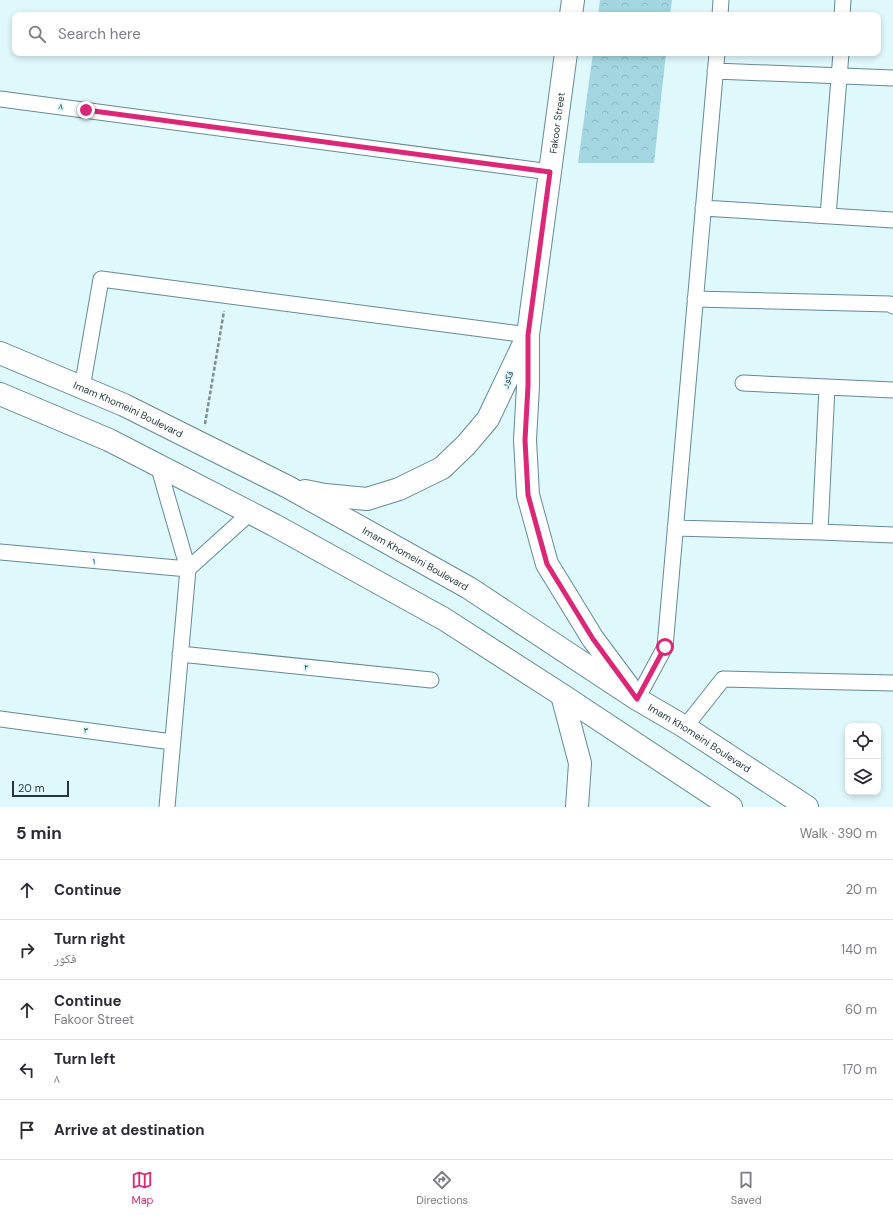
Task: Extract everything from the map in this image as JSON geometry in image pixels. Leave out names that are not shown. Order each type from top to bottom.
[{"type":"main road","points":[[571,12],[573,0]]},
{"type":"main road","name":"Fakoor Street","points":[[528,335],[566,56]]},
{"type":"main road","name":"فکور","points":[[288,488],[325,495],[367,499],[399,489],[442,468],[466,445],[488,419],[528,335]]},
{"type":"main road","name":"فکور","points":[[528,335],[528,386],[525,440],[528,495],[547,564],[593,639],[637,699]]},
{"type":"main road","name":"Imam Khomeini Boulevard","points":[[0,353],[124,405],[288,488],[469,588],[637,699],[685,727],[807,807]]},
{"type":"main road","points":[[0,394],[109,440],[250,513],[444,619],[731,807]]},
{"type":"main road","points":[[562,695],[580,763],[577,807]]},
{"type":"street","points":[[720,12],[721,0]]},
{"type":"street","points":[[842,12],[843,0]]},
{"type":"street","points":[[637,699],[665,647],[717,56]]},
{"type":"street","points":[[828,216],[841,56]]},
{"type":"street","points":[[715,71],[893,78]]},
{"type":"street","name":"۸","points":[[0,99],[550,172]]},
{"type":"street","points":[[703,208],[893,220]]},
{"type":"street","points":[[82,388],[101,279],[528,335]]},
{"type":"street","points":[[695,299],[890,304],[893,306]]},
{"type":"street","points":[[743,383],[893,390]]},
{"type":"street","points":[[820,532],[827,387]]},
{"type":"street","points":[[158,465],[188,570],[167,807]]},
{"type":"street","points":[[188,570],[250,513]]},
{"type":"street","points":[[675,528],[893,535]]},
{"type":"street","name":"۱","points":[[0,552],[188,570]]},
{"type":"street","name":"۲","points":[[180,654],[431,680]]},
{"type":"street","points":[[685,727],[724,679],[893,683]]},
{"type":"street","name":"۳","points":[[0,719],[172,742]]},
{"type":"path","points":[[201,444],[227,295]]},
{"type":"green space","points":[[600,0],[672,0],[670,12],[598,12]]},
{"type":"green space","points":[[593,56],[666,56],[654,163],[578,163]]},
{"type":"route","points":[[86,110],[550,172],[528,335],[528,386],[525,440],[528,495],[547,564],[593,639],[637,699],[665,647]]}]
